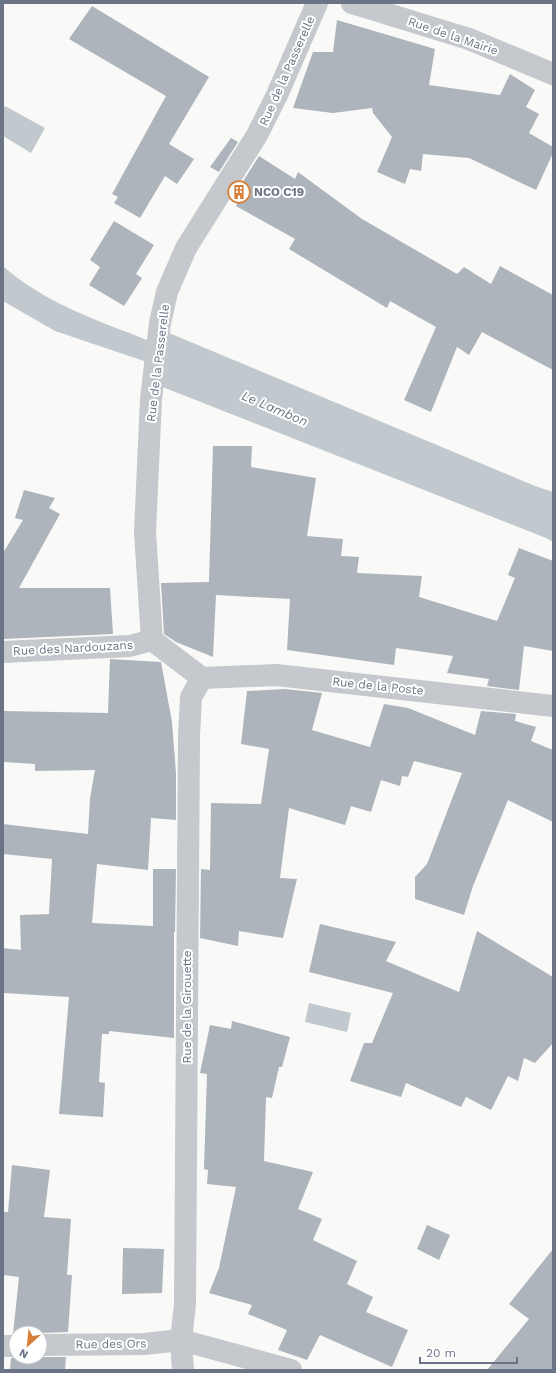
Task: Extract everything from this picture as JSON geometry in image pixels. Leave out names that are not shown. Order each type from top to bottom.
[{"type":"street","name":"Rue de la Passerelle","points":[[152,640],[145,532],[152,392],[160,323],[167,292],[186,248],[258,135],[317,3]]},
{"type":"street","name":"Rue de la Mairie","points":[[352,3],[469,39],[553,74]]},
{"type":"street","name":"Rue des Nardouzans","points":[[3,652],[130,646],[152,640]]},
{"type":"street","points":[[152,640],[202,678]]},
{"type":"street","name":"Rue de la Poste","points":[[202,678],[276,675],[553,706]]},
{"type":"street","name":"Rue de la Girouette","points":[[183,1370],[181,1340],[185,1296],[189,736],[191,697],[202,678]]},
{"type":"street","points":[[181,1340],[291,1370]]},
{"type":"street","name":"Rue des Ors","points":[[48,1345],[144,1344],[181,1340]]},
{"type":"water","points":[[5,106],[45,128],[31,153],[3,136],[3,109]]},
{"type":"water","name":"Le Lambon","points":[[3,266],[36,290],[90,318],[147,340],[169,333],[535,486],[553,492],[553,542],[160,386],[144,361],[55,331],[3,301]]},
{"type":"water","points":[[309,1003],[351,1013],[347,1032],[305,1022]]},
{"type":"building","points":[[92,6],[209,77],[169,144],[194,159],[177,184],[165,176],[140,218],[114,203],[118,197],[112,194],[166,96],[69,39]]},
{"type":"building","points":[[337,20],[435,49],[429,85],[500,95],[510,74],[535,90],[526,107],[539,114],[529,133],[553,147],[553,153],[536,190],[469,158],[423,154],[421,171],[410,169],[405,184],[377,172],[392,137],[373,113],[372,108],[333,113],[293,108],[313,52],[333,52]]},
{"type":"building","points":[[231,138],[238,142],[219,172],[210,167]]},
{"type":"building","points":[[259,156],[295,179],[298,172],[362,219],[457,274],[464,267],[491,284],[500,266],[553,295],[553,370],[482,332],[469,355],[457,347],[431,412],[404,400],[436,327],[390,301],[387,308],[289,249],[295,239],[236,206],[241,197],[235,194]]},
{"type":"building","points":[[114,221],[154,245],[136,274],[142,278],[124,306],[89,285],[100,267],[90,260]]},
{"type":"building","points":[[213,446],[252,446],[251,467],[316,478],[307,536],[343,539],[341,556],[359,557],[357,573],[422,576],[419,597],[497,621],[515,578],[508,575],[519,548],[553,561],[553,651],[524,646],[519,690],[487,686],[489,679],[447,673],[453,656],[396,648],[394,665],[287,650],[290,599],[216,595],[213,657],[176,642],[164,634],[161,583],[209,582]]},
{"type":"building","points":[[24,490],[55,498],[49,508],[60,514],[19,588],[110,588],[113,634],[3,639],[3,553],[23,520],[15,518]]},
{"type":"building","points":[[110,659],[161,662],[172,722],[176,773],[176,820],[151,818],[148,870],[97,864],[92,923],[153,926],[153,869],[176,869],[174,932],[174,1038],[109,1031],[109,1034],[102,1034],[99,1082],[105,1083],[103,1117],[59,1114],[69,997],[3,993],[3,948],[21,950],[20,915],[49,914],[52,859],[3,854],[3,824],[88,834],[90,798],[95,770],[35,771],[35,764],[3,762],[3,711],[108,713]]},
{"type":"building","points":[[285,689],[322,693],[312,730],[370,747],[384,704],[408,708],[475,735],[481,711],[516,714],[515,721],[536,727],[531,741],[553,750],[553,822],[508,800],[473,886],[464,915],[415,899],[415,877],[427,864],[462,773],[414,761],[408,777],[402,776],[400,786],[381,780],[371,812],[351,806],[345,825],[289,808],[280,878],[297,879],[283,938],[239,931],[238,946],[200,938],[201,869],[210,870],[211,803],[261,804],[269,749],[241,744],[247,691]]},
{"type":"building","points":[[320,924],[396,942],[386,961],[459,992],[477,931],[553,977],[553,1043],[535,1063],[524,1058],[518,1081],[508,1076],[491,1110],[466,1097],[461,1107],[406,1083],[401,1097],[350,1081],[364,1043],[372,1043],[393,993],[309,972]]},
{"type":"building","points":[[232,1021],[290,1037],[282,1067],[279,1067],[272,1098],[266,1097],[264,1161],[313,1172],[298,1209],[322,1219],[313,1240],[357,1261],[347,1284],[373,1297],[366,1312],[408,1330],[392,1367],[320,1335],[307,1360],[278,1350],[287,1330],[248,1314],[252,1305],[209,1293],[219,1268],[236,1187],[207,1184],[208,1170],[204,1169],[207,1074],[200,1073],[210,1025],[231,1029]]},
{"type":"building","points":[[12,1165],[50,1170],[44,1217],[71,1219],[67,1275],[72,1275],[68,1332],[48,1333],[48,1325],[14,1325],[19,1277],[3,1275],[3,1212],[8,1212]]},
{"type":"building","points":[[427,1225],[450,1235],[439,1260],[417,1249]]},
{"type":"building","points":[[123,1248],[164,1249],[162,1293],[122,1294]]},
{"type":"building","points":[[553,1249],[553,1370],[487,1370],[529,1319],[509,1304]]},
{"type":"building","points":[[48,1357],[66,1357],[65,1370],[10,1370],[10,1365],[48,1365]]},
{"type":"place","name":"NCO C19","points":[[239,192]]}]
